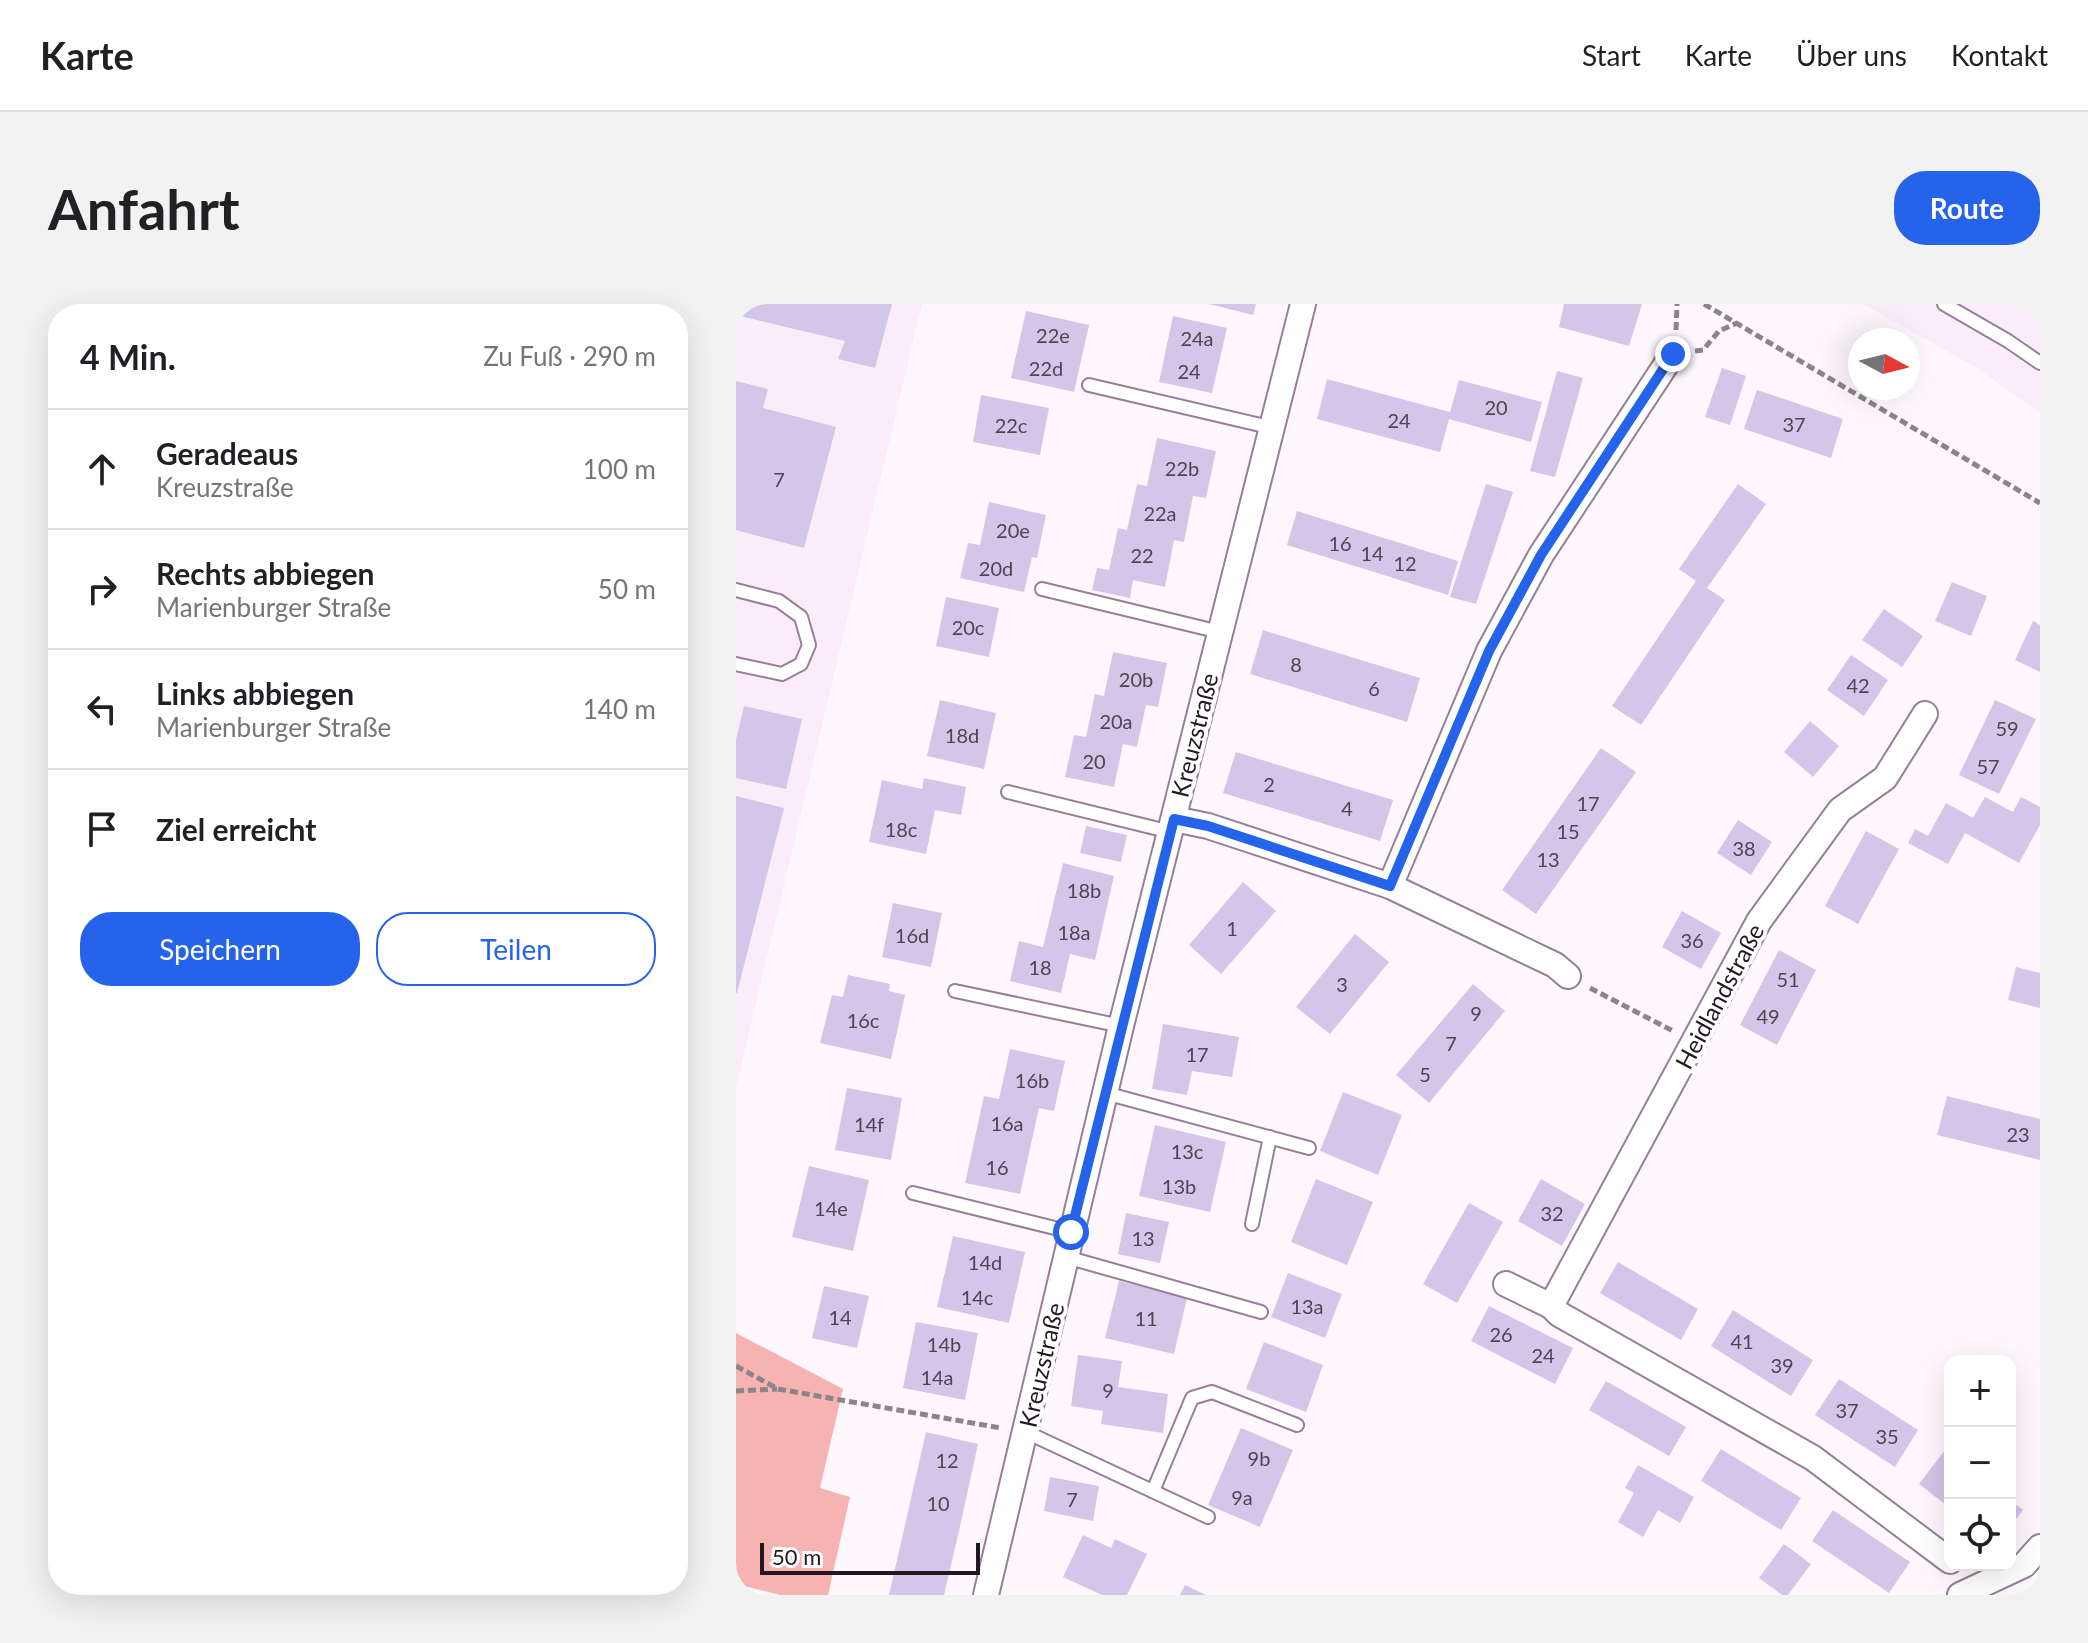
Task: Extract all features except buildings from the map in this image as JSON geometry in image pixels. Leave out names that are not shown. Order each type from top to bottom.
[{"type":"street","name":"Kreuzstraße","points":[[992,1592],[1071,1232],[1303,304]]},
{"type":"street","points":[[1390,886],[1489,651],[1541,555],[1673,354]]},
{"type":"street","name":"Heidlandstraße","points":[[1551,1306],[1759,921],[1840,810],[1885,778],[1925,714]]},
{"type":"street","points":[[1172,825],[1208,826],[1390,886],[1555,965],[1577,981]]},
{"type":"street","points":[[1506,1284],[1551,1306],[1559,1314],[1813,1458],[1944,1556]]},
{"type":"street","points":[[1956,1571],[1964,1594],[2024,1565],[2040,1547]]},
{"type":"lane","points":[[1944,304],[2040,363]]},
{"type":"lane","points":[[1089,385],[1273,428]]},
{"type":"lane","points":[[1042,589],[1220,632]]},
{"type":"lane","points":[[736,590],[779,601],[801,617],[809,645],[801,664],[782,674],[736,664]]},
{"type":"lane","points":[[1008,792],[1172,825]]},
{"type":"lane","points":[[955,991],[1121,1026]]},
{"type":"lane","points":[[1105,1093],[1309,1148]]},
{"type":"lane","points":[[1252,1224],[1270,1137]]},
{"type":"lane","points":[[913,1193],[1071,1232]]},
{"type":"lane","points":[[1066,1257],[1261,1312]]},
{"type":"lane","points":[[1153,1491],[1192,1398],[1212,1392],[1297,1425]]},
{"type":"lane","points":[[1026,1432],[1208,1517]]},
{"type":"path","points":[[1704,304],[2040,503]]},
{"type":"path","points":[[1673,354],[1703,350],[1719,331],[1737,323]]},
{"type":"path","points":[[1577,981],[1695,1042]]},
{"type":"path","points":[[736,1366],[778,1389]]},
{"type":"path","points":[[736,1391],[778,1389],[1026,1432]]},
{"type":"shaded area","points":[[736,304],[922,304],[736,1088]]},
{"type":"shaded area","points":[[1863,304],[2040,304],[2040,413],[1975,367],[1920,336],[1920,328],[1906,328]]},
{"type":"shaded area","points":[[736,1333],[843,1389],[820,1488],[850,1497],[828,1595],[780,1595],[736,1584]]},
{"type":"route","points":[[1071,1232],[1174,819],[1208,826],[1390,886],[1489,651],[1541,555],[1673,354]]}]
